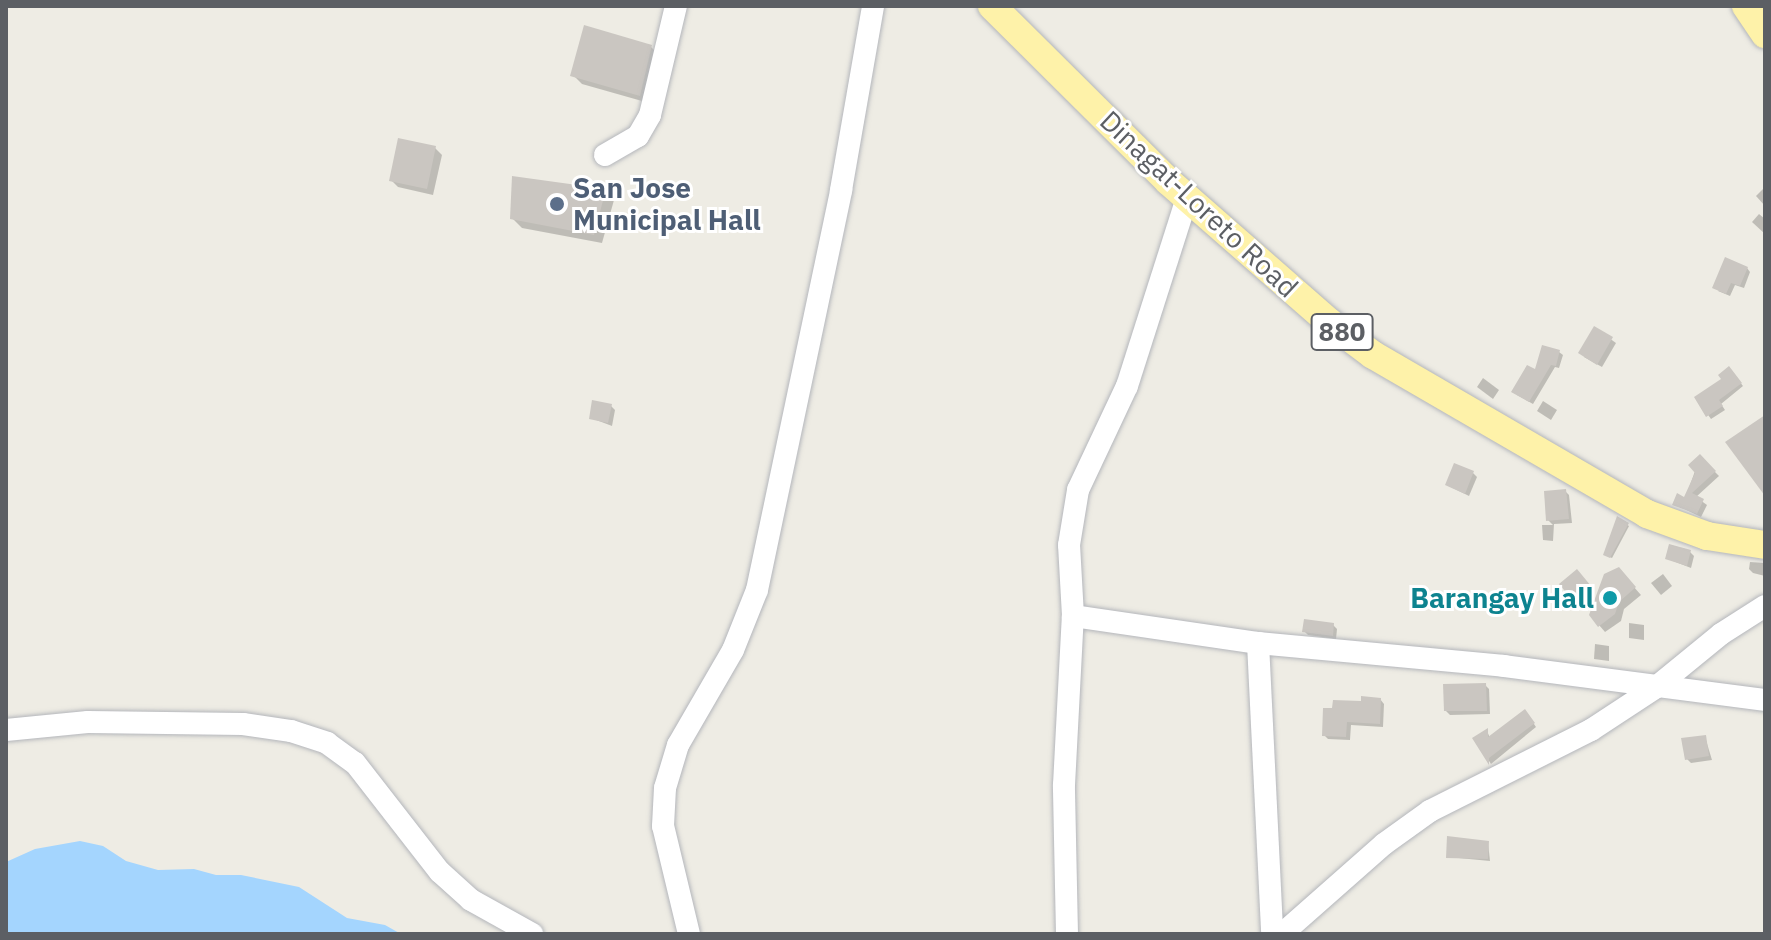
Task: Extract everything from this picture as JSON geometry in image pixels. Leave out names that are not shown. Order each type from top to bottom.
[{"type":"main road","name":"Dinagat-Loreto Road","points":[[992,6],[1187,198],[1329,322],[1373,355],[1647,514],[1707,536],[1765,545]]},
{"type":"main road","points":[[1746,6],[1765,34]]},
{"type":"street","points":[[605,155],[638,136],[650,115],[676,6]]},
{"type":"street","points":[[689,934],[663,826],[665,788],[678,745],[733,650],[757,590],[841,190],[873,6]]},
{"type":"street","points":[[1067,934],[1064,785],[1073,616],[1069,545],[1078,490],[1127,386],[1187,198]]},
{"type":"street","points":[[1282,934],[1384,844],[1430,811],[1591,730],[1655,688],[1721,634],[1765,606]]},
{"type":"street","points":[[1073,616],[1258,643],[1504,666],[1765,700]]},
{"type":"street","points":[[1258,643],[1272,934]]},
{"type":"street","points":[[6,730],[88,722],[243,724],[291,731],[327,743],[355,763],[440,872],[471,900],[532,934]]},
{"type":"water","points":[[80,841],[103,846],[126,861],[158,870],[194,869],[299,887],[347,918],[385,925],[401,934],[6,934],[6,862],[35,849]]},
{"type":"building","points":[[584,25],[652,45],[640,96],[570,76]]},
{"type":"building","points":[[398,138],[436,146],[427,189],[389,181]]},
{"type":"building","name":"San Jose Municipal Hall","points":[[512,176],[606,189],[594,235],[510,219]]},
{"type":"building","points":[[1725,257],[1748,267],[1740,286],[1731,283],[1726,294],[1712,288]]},
{"type":"building","points":[[1594,326],[1613,337],[1597,365],[1578,353]]},
{"type":"building","points":[[1542,345],[1560,350],[1556,366],[1551,365],[1529,402],[1511,392],[1527,365],[1535,369]]},
{"type":"building","points":[[1729,366],[1742,383],[1719,400],[1723,406],[1706,417],[1694,397],[1721,379],[1718,375]]},
{"type":"building","points":[[592,400],[612,404],[608,423],[589,419]]},
{"type":"building","points":[[1765,415],[1765,496],[1725,442]]},
{"type":"building","points":[[1700,454],[1716,471],[1692,493],[1704,499],[1697,514],[1672,505],[1677,493],[1684,497],[1695,473],[1688,465]]},
{"type":"building","points":[[1454,463],[1474,471],[1465,494],[1445,485]]},
{"type":"building","points":[[1566,489],[1569,519],[1546,521],[1544,491]]},
{"type":"building","points":[[1617,516],[1629,523],[1610,558],[1603,555]]},
{"type":"building","points":[[1669,544],[1691,550],[1687,566],[1665,559]]},
{"type":"building","name":"Barangay Hall","points":[[1619,567],[1636,587],[1619,602],[1615,614],[1598,627],[1589,615],[1604,574]]},
{"type":"building","points":[[1577,569],[1591,586],[1573,601],[1559,584]]},
{"type":"building","points":[[1304,619],[1334,623],[1333,636],[1302,632]]},
{"type":"building","points":[[1486,683],[1487,711],[1444,711],[1443,684]]},
{"type":"building","points":[[1361,696],[1381,698],[1380,724],[1347,722],[1346,737],[1322,736],[1323,708],[1332,708],[1333,700],[1361,701]]},
{"type":"building","points":[[1525,709],[1535,723],[1489,758],[1489,765],[1472,738],[1488,728],[1488,737]]},
{"type":"building","points":[[1706,735],[1709,756],[1685,760],[1681,738]]},
{"type":"building","points":[[1447,836],[1489,841],[1488,859],[1446,858]]},
{"type":"place","name":"San Jose Municipal Hall","points":[[557,204]]},
{"type":"place","name":"Barangay Hall","points":[[1610,598]]}]
